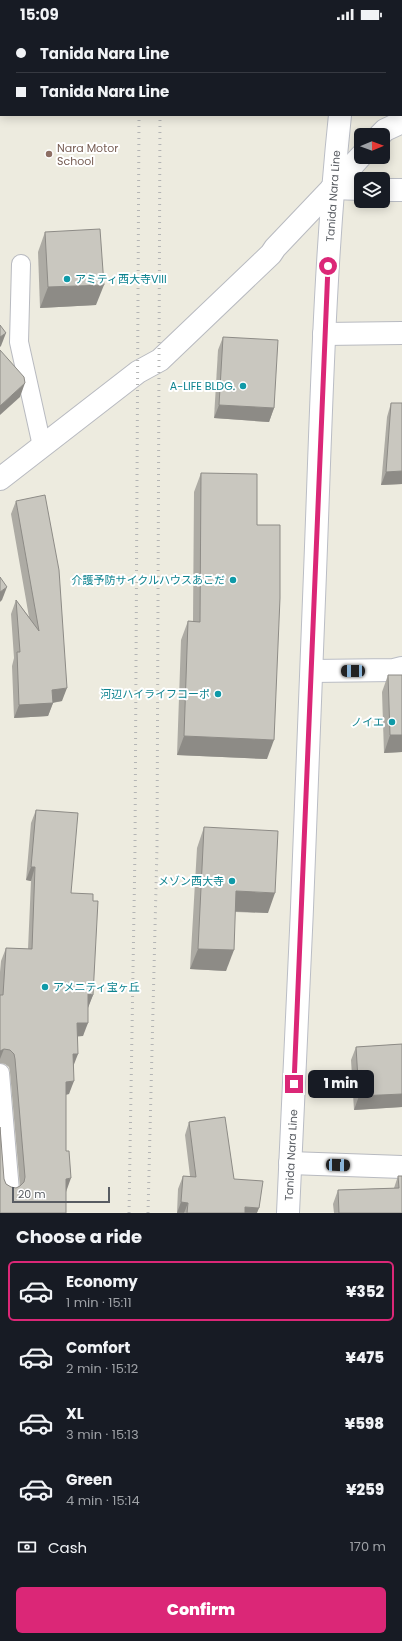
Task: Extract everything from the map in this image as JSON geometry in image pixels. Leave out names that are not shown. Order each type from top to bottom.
[{"type":"main road","name":"Tanida Nara Line","points":[[288,1213],[312,671],[324,334],[332,188],[340,116]]},
{"type":"main road","points":[[389,128],[402,122]]},
{"type":"main road","points":[[0,479],[138,372],[160,360],[271,254],[354,164]]},
{"type":"main road","points":[[332,188],[354,189]]},
{"type":"main road","points":[[390,190],[402,190]]},
{"type":"main road","points":[[324,334],[402,333]]},
{"type":"main road","points":[[312,671],[394,670],[402,668]]},
{"type":"main road","points":[[290,1163],[402,1167]]},
{"type":"lane","points":[[21,264],[19,342],[42,446]]},
{"type":"lane","points":[[0,1073],[10,1190]]},
{"type":"building","points":[[100,229],[104,285],[48,287],[45,232]]},
{"type":"building","points":[[0,325],[6,333],[0,337]]},
{"type":"building","name":"A-LIFE BLDG.","points":[[223,337],[278,340],[274,408],[219,405]]},
{"type":"building","points":[[0,350],[24,377],[25,383],[0,406]]},
{"type":"building","points":[[391,403],[402,403],[402,471],[386,472]]},
{"type":"building","points":[[201,473],[257,474],[257,525],[280,525],[280,598],[274,740],[184,736],[188,621],[200,622]]},
{"type":"building","points":[[45,495],[59,570],[67,688],[52,690],[53,703],[19,705],[17,652],[20,652],[16,600],[39,631],[16,501]]},
{"type":"building","points":[[0,577],[7,587],[0,592]]},
{"type":"building","points":[[388,675],[402,675],[402,735],[390,735]]},
{"type":"building","points":[[36,810],[78,813],[71,893],[93,894],[93,901],[98,901],[93,995],[88,994],[88,1023],[77,1023],[78,1054],[73,1054],[74,1081],[66,1082],[66,1151],[69,1151],[71,1178],[66,1179],[66,1213],[0,1213],[0,1127],[4,1179],[6,1184],[16,1188],[24,1182],[25,1177],[15,1059],[14,1054],[10,1050],[4,1049],[0,1051],[0,995],[3,995],[6,948],[32,949],[35,867],[31,867]]},
{"type":"building","name":"メゾン西大寺","points":[[204,827],[278,831],[275,893],[236,891],[234,950],[198,949]]},
{"type":"building","points":[[402,1044],[402,1094],[359,1096],[356,1047]]},
{"type":"building","points":[[225,1117],[234,1179],[263,1181],[259,1208],[245,1207],[245,1213],[187,1213],[188,1203],[181,1202],[183,1176],[196,1177],[189,1122]]},
{"type":"building","points":[[398,1176],[402,1176],[402,1213],[339,1213],[338,1190],[399,1188]]},
{"type":"railway","points":[[129,1213],[135,849],[139,116]]},
{"type":"railway","points":[[148,1213],[157,847],[160,116]]},
{"type":"place","name":"Nara Motor School","points":[[49,154]]},
{"type":"place","name":"アミティ西大寺VIII","points":[[67,279]]},
{"type":"place","name":"A-LIFE BLDG.","points":[[243,386]]},
{"type":"place","name":"介護予防サイクルハウスあこだ","points":[[233,580]]},
{"type":"place","name":"河辺ハイライフコーポ","points":[[218,694]]},
{"type":"place","name":"ノイエ","points":[[392,722]]},
{"type":"place","name":"メゾン西大寺","points":[[232,881]]},
{"type":"place","name":"アメニティ宝ヶ丘","points":[[45,987]]},
{"type":"route","points":[[294,1084],[328,266]]}]
